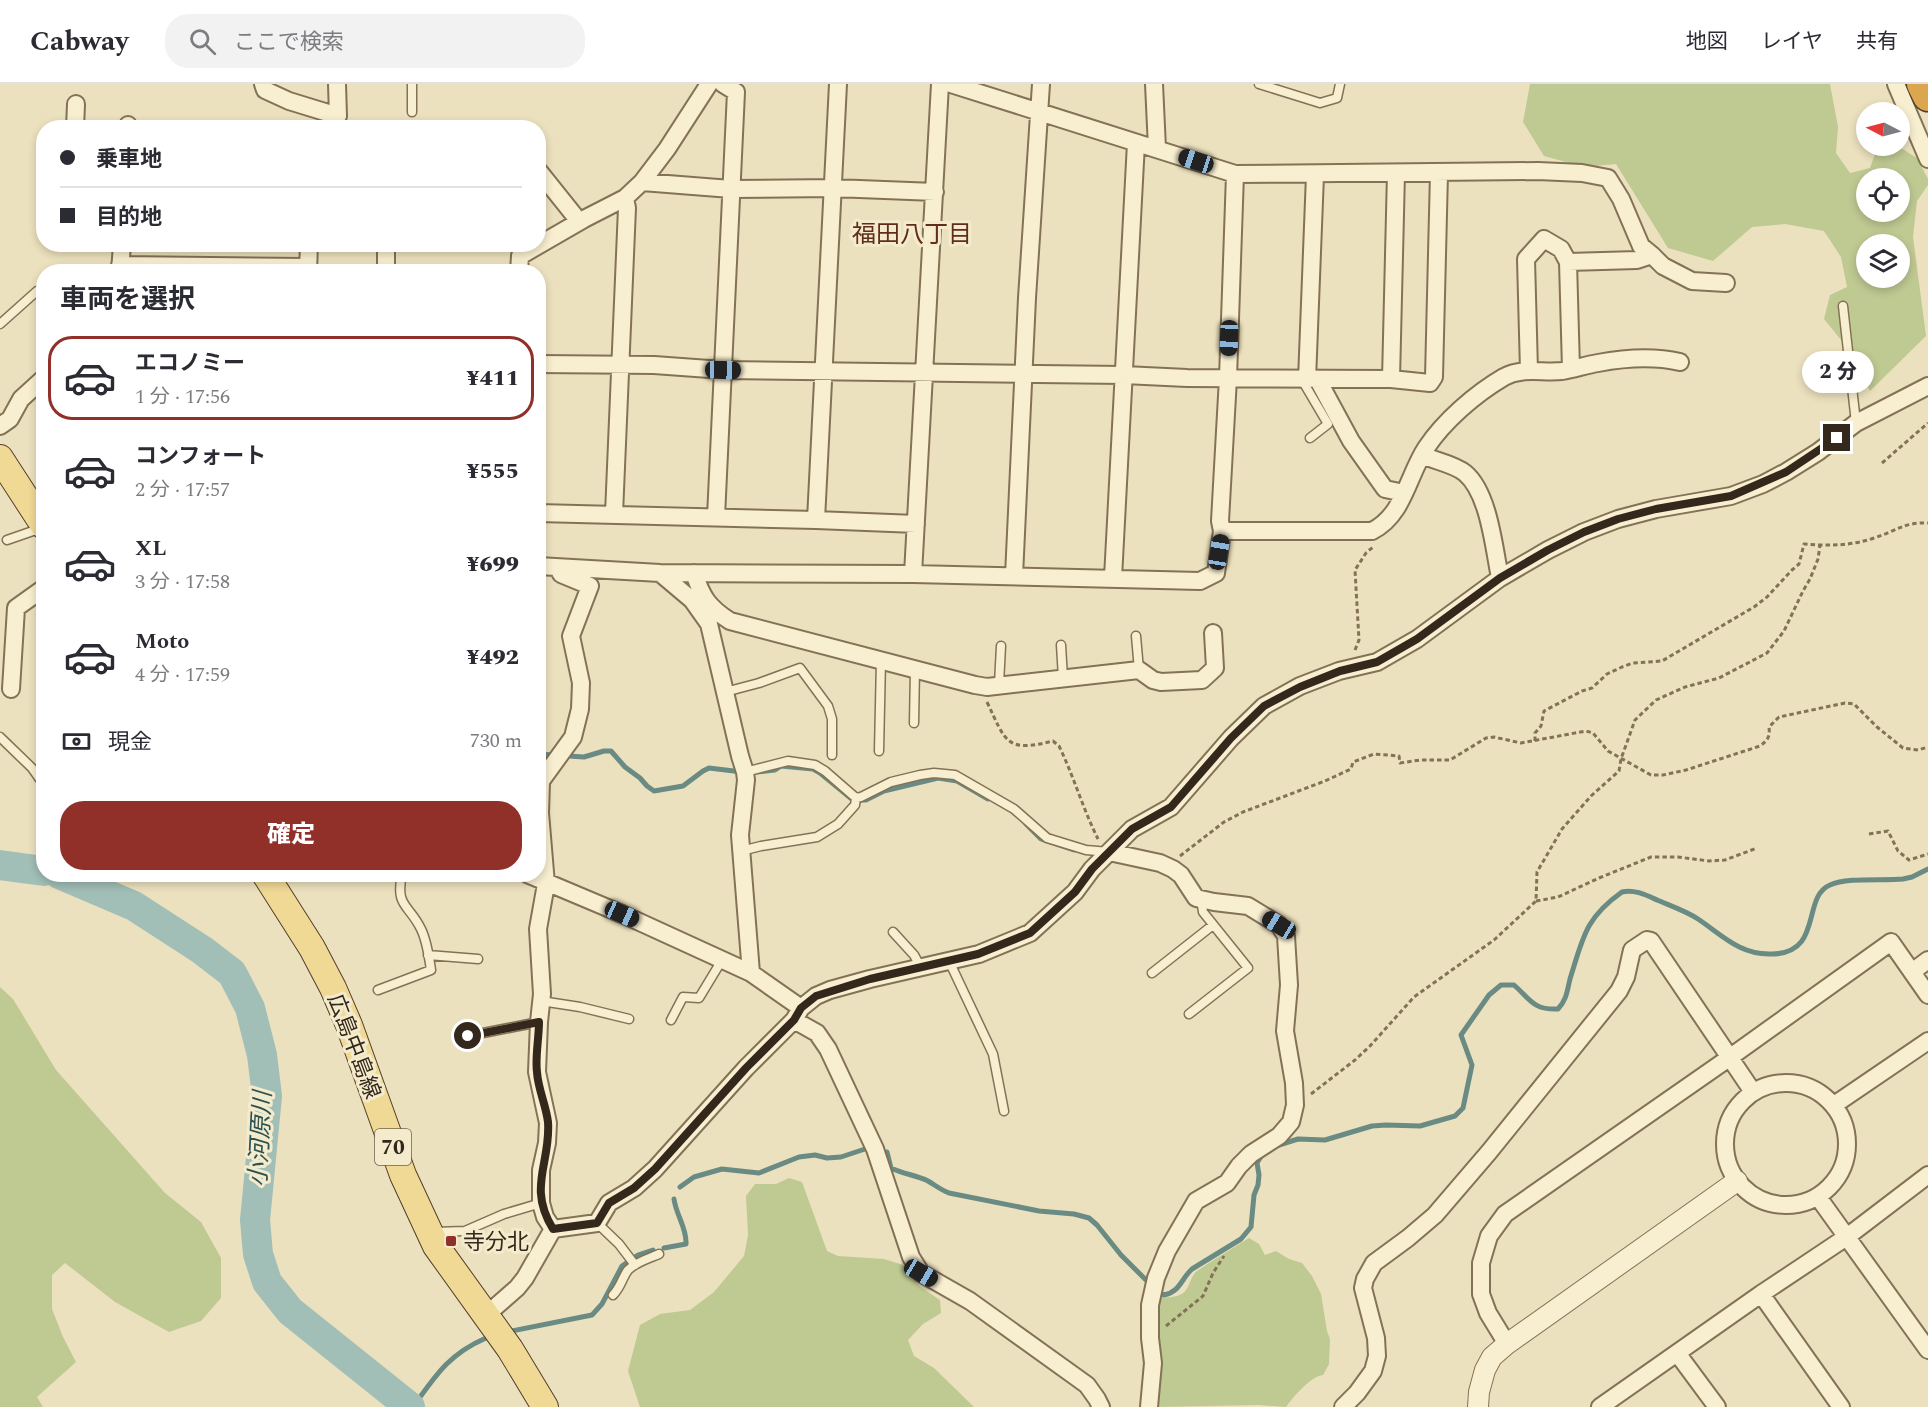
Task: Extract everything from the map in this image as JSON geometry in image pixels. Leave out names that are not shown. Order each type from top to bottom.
[{"type":"highway","points":[[1922,84],[1928,96]]},
{"type":"main road","points":[[0,458],[36,515]]},
{"type":"main road","name":"広島中島線","points":[[270,882],[312,948],[333,988],[349,1025],[403,1175],[436,1246],[510,1349],[546,1407]]},
{"type":"street","points":[[263,84],[265,90],[289,101],[338,116],[337,84]]},
{"type":"street","points":[[546,241],[625,198],[642,182],[667,149],[709,84]]},
{"type":"street","points":[[716,518],[736,92],[723,84]]},
{"type":"street","points":[[816,520],[838,84]]},
{"type":"street","points":[[913,574],[940,84]]},
{"type":"street","points":[[951,84],[1235,174],[1560,172],[1608,178],[1621,199],[1641,246],[1663,266],[1692,281],[1726,283]]},
{"type":"street","points":[[1014,576],[1041,84]]},
{"type":"street","points":[[1154,84],[1157,148]]},
{"type":"street","points":[[1896,84],[1928,159]]},
{"type":"street","points":[[75,120],[76,104]]},
{"type":"street","points":[[1113,578],[1136,143]]},
{"type":"street","points":[[1391,379],[1396,173]]},
{"type":"street","points":[[546,364],[723,370],[1124,375],[1309,380],[1391,379],[1430,383],[1434,377],[1439,173]]},
{"type":"street","points":[[546,567],[660,573],[913,574],[1200,581],[1216,573],[1222,531],[1220,521],[1228,378],[1235,174]]},
{"type":"street","points":[[1315,175],[1309,380],[1385,489],[1404,493]]},
{"type":"street","points":[[546,180],[574,214]]},
{"type":"street","points":[[642,182],[731,189],[834,188],[935,192]]},
{"type":"street","points":[[614,514],[627,208],[625,198]]},
{"type":"street","points":[[1529,371],[1526,259],[1544,239],[1562,249],[1568,262],[1571,369]]},
{"type":"street","points":[[520,264],[520,256],[527,252]]},
{"type":"street","points":[[1568,262],[1636,260],[1652,255]]},
{"type":"street","points":[[1222,531],[1372,531],[1381,526],[1399,504],[1422,455],[1440,428],[1504,377],[1517,372],[1559,371],[1596,363],[1637,358],[1665,358],[1680,362]]},
{"type":"street","points":[[0,426],[10,419],[21,399],[36,385]]},
{"type":"street","points":[[553,1229],[597,1223],[609,1203],[634,1188],[655,1169],[746,1068],[816,996],[830,990],[920,966],[978,954],[1030,933],[1075,892],[1106,852],[1132,829],[1171,807],[1231,738],[1264,706],[1300,687],[1354,666],[1377,662],[1417,639],[1500,578],[1584,532],[1609,522],[1656,509],[1731,496],[1763,484],[1818,452],[1856,423],[1928,386]]},
{"type":"street","points":[[1422,455],[1465,472],[1474,483],[1489,520],[1500,578]]},
{"type":"street","points":[[546,513],[916,524]]},
{"type":"street","points":[[546,774],[573,737],[579,709],[581,683],[571,636],[590,586],[561,574],[557,568]]},
{"type":"street","points":[[660,573],[692,600],[709,624],[740,756],[746,772],[740,835],[751,973]]},
{"type":"street","points":[[694,573],[702,596],[715,611],[730,621],[987,687],[1139,670],[1153,680],[1161,682],[1202,680],[1215,668],[1213,633]]},
{"type":"street","points":[[11,689],[16,608],[36,594]]},
{"type":"street","points":[[1106,852],[1160,863],[1181,874],[1196,898],[1248,906],[1279,925],[1286,936],[1289,985],[1285,1030],[1294,1083],[1295,1105],[1291,1122],[1279,1136],[1251,1154],[1227,1183],[1203,1197],[1191,1208],[1167,1251],[1156,1278],[1150,1305],[1153,1363],[1149,1407]]},
{"type":"street","points":[[542,882],[622,914],[751,973],[798,1014],[817,1033],[828,1049],[875,1149],[911,1257],[921,1273],[970,1301],[1087,1385],[1101,1407]]},
{"type":"street","points":[[546,884],[538,929],[542,1001],[537,1072],[548,1123],[547,1143],[541,1170],[541,1203],[545,1216],[553,1229]]},
{"type":"street","points":[[1343,1407],[1373,1371],[1377,1356],[1376,1338],[1364,1288],[1365,1279],[1374,1263],[1435,1215],[1489,1152],[1619,991],[1626,977],[1632,950],[1647,940],[1651,941],[1753,1092]]},
{"type":"street","points":[[1507,1344],[1488,1313],[1481,1293],[1481,1263],[1489,1236],[1504,1214],[1730,1058],[1891,942],[1928,995]]},
{"type":"street","points":[[1912,972],[1928,960]]},
{"type":"street","points":[[1834,1106],[1928,1041]]},
{"type":"street","points":[[1776,1083],[1797,1083],[1817,1090],[1834,1106],[1846,1129],[1847,1154],[1834,1184],[1818,1197],[1797,1205],[1774,1205],[1753,1196],[1737,1181],[1725,1149],[1728,1125],[1738,1106],[1753,1092],[1776,1083]]},
{"type":"street","points":[[1600,1407],[1848,1236],[1928,1175]]},
{"type":"street","points":[[1478,1407],[1479,1392],[1485,1370],[1492,1357],[1507,1344],[1737,1181]]},
{"type":"street","points":[[1818,1197],[1928,1350]]},
{"type":"street","points":[[485,1316],[525,1278],[553,1229]]},
{"type":"street","points":[[1761,1294],[1841,1407]]},
{"type":"street","points":[[1677,1353],[1717,1407]]},
{"type":"lane","points":[[412,84],[412,112]]},
{"type":"lane","points":[[1259,84],[1276,86],[1320,104],[1337,98],[1340,84]]},
{"type":"lane","points":[[0,324],[36,292]]},
{"type":"lane","points":[[1843,306],[1856,423]]},
{"type":"lane","points":[[1309,380],[1328,424],[1310,438]]},
{"type":"lane","points":[[8,540],[36,530]]},
{"type":"lane","points":[[1136,636],[1139,670]]},
{"type":"lane","points":[[1061,645],[1063,678]]},
{"type":"lane","points":[[999,684],[1000,646]]},
{"type":"lane","points":[[879,751],[881,660]]},
{"type":"lane","points":[[725,692],[800,668],[828,706],[832,719],[832,755]]},
{"type":"lane","points":[[914,723],[915,668]]},
{"type":"lane","points":[[0,737],[36,774]]},
{"type":"lane","points":[[746,772],[783,762],[815,765],[856,798]]},
{"type":"lane","points":[[856,798],[891,782],[920,775],[934,773],[955,776],[1014,809],[1047,838],[1086,850],[1106,852]]},
{"type":"lane","points":[[741,851],[817,837],[838,824],[855,805],[856,798]]},
{"type":"lane","points":[[378,990],[431,970],[422,930],[402,903],[399,889],[400,882]]},
{"type":"lane","points":[[1189,1014],[1248,968],[1203,912],[1201,899]]},
{"type":"lane","points":[[1152,973],[1213,925]]},
{"type":"lane","points":[[893,932],[920,966]]},
{"type":"lane","points":[[428,955],[478,959]]},
{"type":"lane","points":[[671,1020],[683,998],[699,998],[722,960]]},
{"type":"lane","points":[[948,960],[993,1054],[1004,1111]]},
{"type":"lane","points":[[542,1001],[580,1007],[629,1019]]},
{"type":"lane","points":[[468,1036],[539,1022]]},
{"type":"lane","points":[[429,1232],[465,1231],[504,1214],[541,1203]]},
{"type":"lane","points":[[597,1223],[619,1244],[635,1265]]},
{"type":"lane","points":[[613,1295],[621,1287],[628,1270],[659,1254]]},
{"type":"path","points":[[1882,463],[1928,423]]},
{"type":"path","points":[[1535,741],[1535,733],[1541,726],[1544,711],[1592,688],[1607,674],[1622,667],[1634,663],[1662,661],[1738,618],[1767,597],[1799,564],[1804,544],[1851,544],[1874,538],[1905,524],[1928,523]]},
{"type":"path","points":[[1354,666],[1353,655],[1359,640],[1355,570],[1366,553],[1375,545]]},
{"type":"path","points":[[1536,901],[1537,872],[1562,829],[1591,796],[1619,771],[1635,720],[1656,700],[1685,687],[1719,678],[1767,653],[1784,631],[1810,579],[1818,559],[1820,545]]},
{"type":"path","points":[[979,686],[1010,742],[1024,747],[1053,741],[1059,746],[1087,818],[1106,852]]},
{"type":"path","points":[[1167,867],[1224,822],[1243,812],[1325,781],[1351,769],[1353,762],[1374,754],[1400,756],[1400,763],[1412,760],[1450,760],[1486,738],[1494,737],[1521,743],[1587,731],[1593,733],[1608,751],[1621,759],[1651,775],[1663,775],[1760,746],[1768,740],[1769,727],[1779,717],[1845,703],[1854,704],[1877,727],[1904,748],[1918,750],[1928,747]]},
{"type":"path","points":[[1869,834],[1888,831],[1898,851],[1909,860],[1928,854]]},
{"type":"path","points":[[1295,1105],[1355,1060],[1413,997],[1494,940],[1536,901],[1558,897],[1651,857],[1725,860],[1757,848]]},
{"type":"path","points":[[1150,1338],[1203,1296],[1213,1273],[1224,1256]]},
{"type":"green space","points":[[1530,84],[1830,84],[1838,127],[1836,153],[1850,173],[1856,172],[1856,222],[1910,222],[1910,168],[1870,168],[1874,156],[1910,156],[1910,154],[1917,158],[1928,179],[1928,185],[1917,201],[1913,237],[1926,336],[1870,391],[1845,345],[1824,319],[1830,295],[1847,287],[1841,257],[1824,231],[1785,224],[1752,227],[1713,261],[1668,248],[1616,164],[1584,167],[1544,156],[1523,122]]},
{"type":"green space","points":[[0,987],[13,999],[56,1070],[165,1193],[201,1222],[221,1258],[221,1298],[201,1321],[169,1332],[115,1302],[65,1263],[52,1275],[52,1309],[76,1362],[37,1397],[43,1407],[0,1407]]},
{"type":"green space","points":[[789,1178],[802,1182],[827,1251],[838,1256],[884,1259],[903,1265],[919,1286],[940,1300],[941,1313],[923,1324],[908,1340],[914,1356],[934,1368],[974,1407],[640,1407],[628,1371],[640,1325],[660,1314],[690,1310],[714,1292],[744,1256],[748,1235],[746,1196],[755,1184],[776,1184]]},
{"type":"green space","points":[[1249,1238],[1259,1244],[1265,1255],[1276,1251],[1289,1259],[1302,1263],[1312,1276],[1321,1294],[1330,1339],[1329,1364],[1323,1375],[1308,1383],[1286,1407],[1259,1405],[1156,1407],[1155,1299],[1182,1294],[1197,1271]]},
{"type":"waterway","points":[[546,755],[584,757],[611,751],[625,767],[654,791],[683,786],[709,768],[742,772]]},
{"type":"waterway","points":[[757,772],[775,770],[781,766],[813,769],[853,800],[866,800],[884,791],[938,778],[957,781],[988,799]]},
{"type":"waterway","points":[[1026,824],[1041,839],[1074,850]]},
{"type":"waterway","name":"小河原川","points":[[0,865],[36,870]]},
{"type":"waterway","points":[[1279,1145],[1298,1139],[1325,1140],[1372,1126],[1420,1126],[1455,1116],[1463,1108],[1472,1065],[1461,1035],[1489,995],[1501,985],[1514,985],[1538,1006],[1558,1009],[1565,998],[1587,930],[1600,911],[1622,892],[1635,892],[1649,896],[1693,916],[1741,948],[1771,954],[1788,952],[1798,945],[1810,924],[1821,891],[1830,885],[1855,880],[1903,879],[1928,869]]},
{"type":"waterway","name":"小河原川","points":[[78,882],[134,906],[202,950],[232,973],[250,1008],[262,1055],[267,1096],[255,1220],[258,1254],[267,1282],[290,1311],[410,1407]]},
{"type":"waterway","points":[[680,1187],[694,1177],[722,1169],[759,1173],[799,1157],[815,1155],[827,1158],[841,1157],[868,1148]]},
{"type":"waterway","points":[[887,1152],[891,1168],[928,1181],[949,1193],[1039,1211],[1074,1214],[1089,1218],[1151,1285]]},
{"type":"waterway","points":[[1155,1290],[1164,1295],[1174,1291],[1192,1269],[1241,1239],[1251,1227],[1254,1195],[1259,1175],[1257,1163],[1263,1153]]},
{"type":"waterway","points":[[664,1248],[686,1244],[685,1232],[674,1199]]},
{"type":"waterway","points":[[507,1332],[592,1315],[602,1304],[622,1266],[638,1255],[653,1250]]},
{"type":"waterway","points":[[413,1407],[444,1366],[462,1351],[486,1338]]},
{"type":"place","name":"寺分北","points":[[451,1241]]},
{"type":"district","name":"福田八丁目","points":[[912,234]]},
{"type":"route","points":[[468,1036],[539,1022],[537,1072],[548,1123],[547,1143],[541,1170],[541,1203],[545,1216],[553,1229],[597,1223],[609,1203],[634,1188],[655,1169],[746,1068],[794,1020],[801,1008],[816,996],[830,990],[920,966],[978,954],[1030,933],[1075,892],[1092,869],[1132,829],[1171,807],[1252,715],[1264,706],[1300,687],[1340,671],[1377,662],[1417,639],[1500,578],[1584,532],[1618,519],[1656,509],[1731,496],[1786,472],[1837,438]]}]
